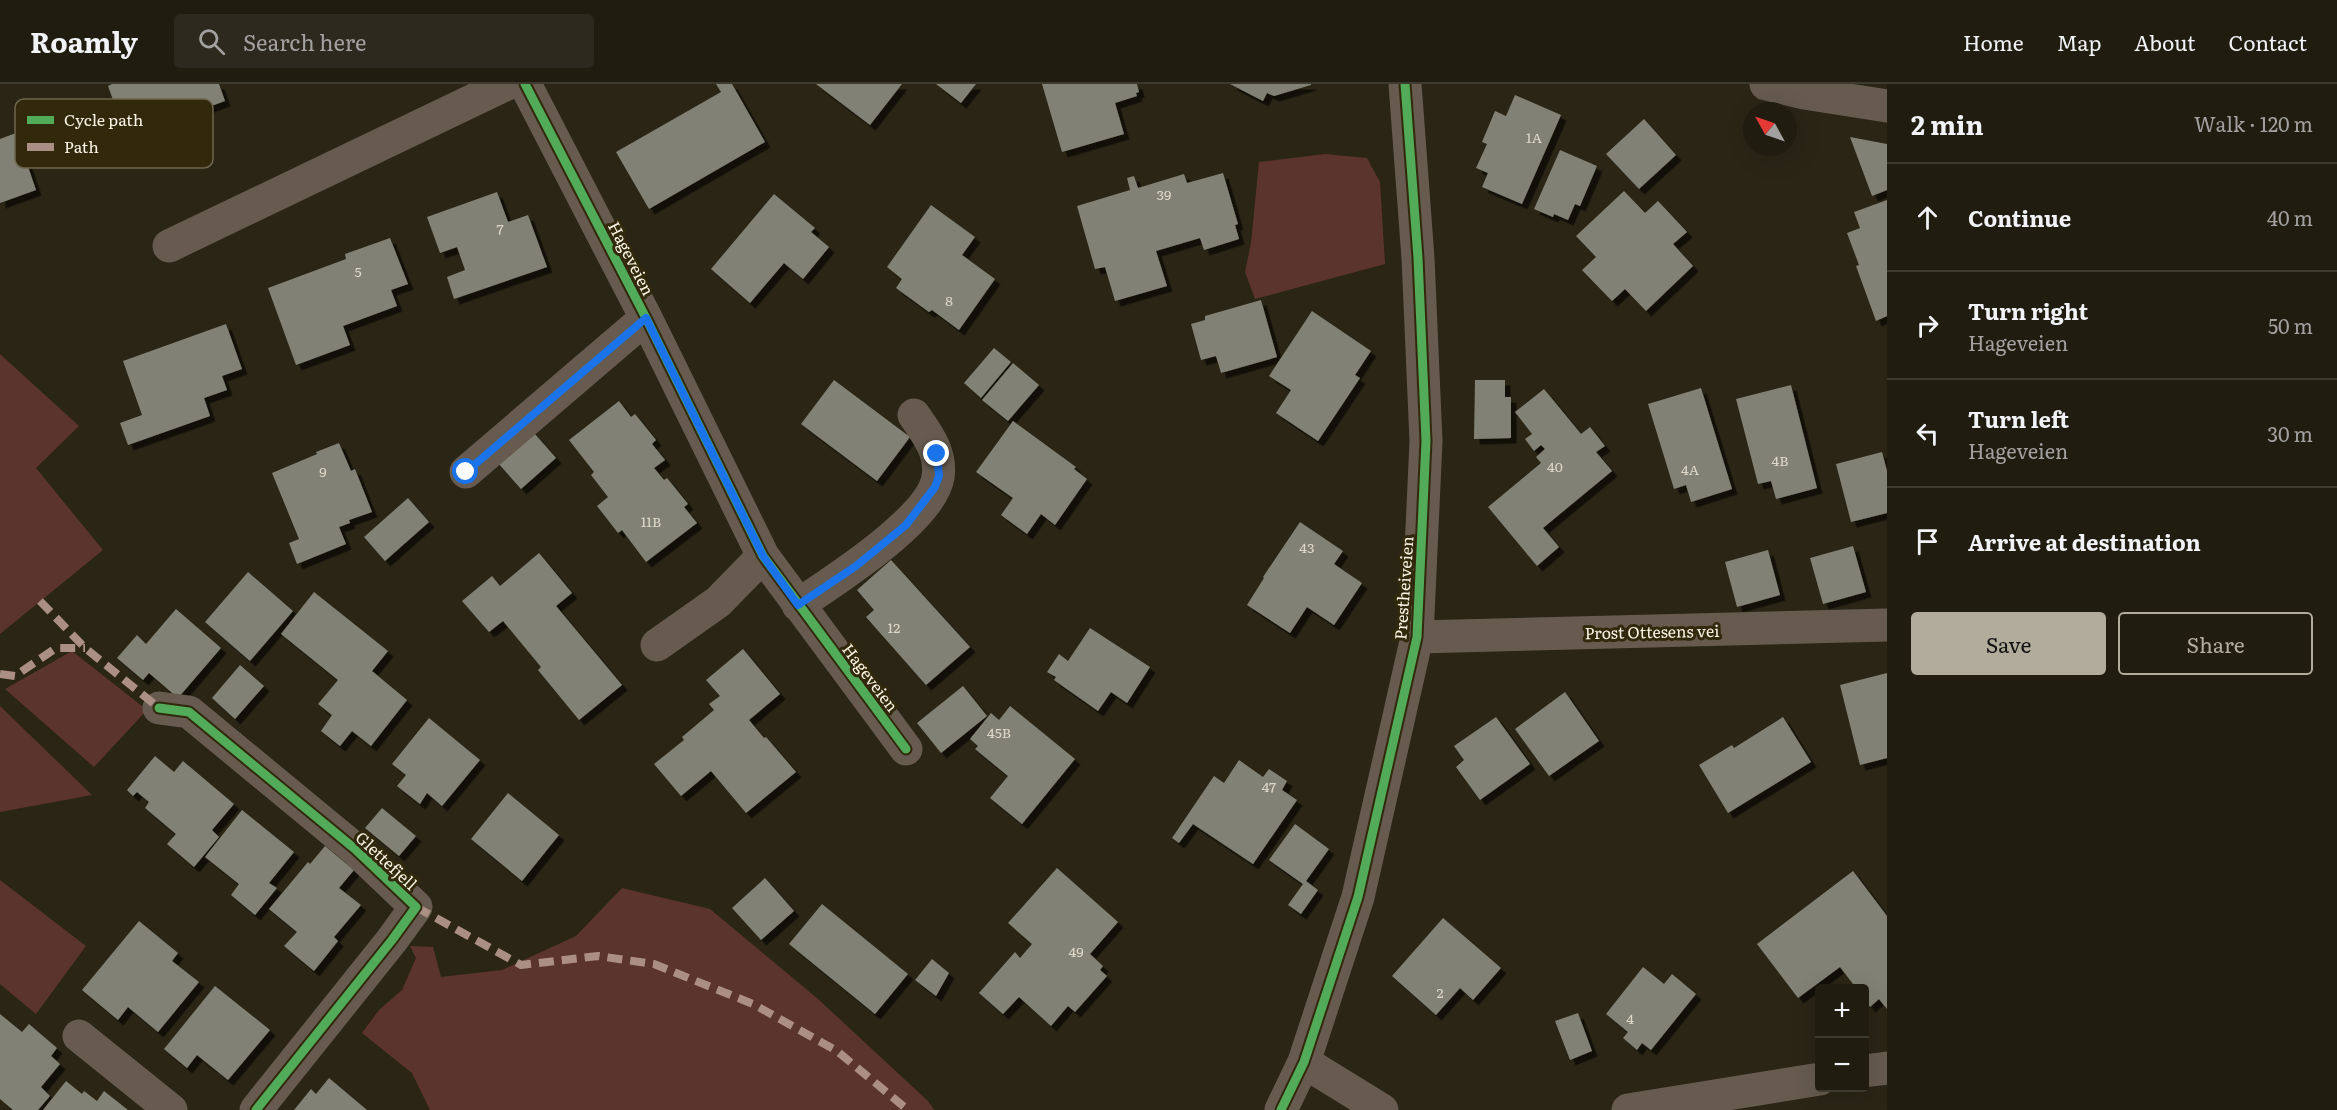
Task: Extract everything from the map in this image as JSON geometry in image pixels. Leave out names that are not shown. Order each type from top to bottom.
[{"type":"street","points":[[169,246],[507,84]]},
{"type":"street","name":"Hageveien","points":[[525,84],[646,318],[763,556],[906,748]]},
{"type":"street","name":"Prestheiveien","points":[[1281,1110],[1304,1062],[1358,897],[1417,637],[1426,441],[1418,258],[1405,84]]},
{"type":"street","points":[[1766,84],[1804,93],[1887,106]]},
{"type":"street","points":[[466,472],[646,318]]},
{"type":"street","points":[[798,605],[856,566],[906,525],[935,487],[939,476],[937,454],[931,439],[914,415]]},
{"type":"street","points":[[657,645],[718,602],[763,556]]},
{"type":"street","name":"Prost Ottesens vei","points":[[1417,637],[1887,625]]},
{"type":"street","name":"Glettefjell","points":[[159,708],[189,712],[355,849],[416,907],[256,1110]]},
{"type":"street","points":[[79,1036],[171,1110]]},
{"type":"street","points":[[1304,1062],[1382,1110]]},
{"type":"street","points":[[1869,1070],[1887,1068]]},
{"type":"street","points":[[1628,1110],[1815,1080]]},
{"type":"shaded area","points":[[1325,154],[1367,158],[1380,182],[1385,264],[1255,299],[1245,272],[1251,243],[1259,162]]},
{"type":"shaded area","points":[[0,354],[79,426],[36,468],[103,550],[0,634]]},
{"type":"shaded area","points":[[72,651],[147,710],[94,767],[5,689]]},
{"type":"shaded area","points":[[0,706],[92,795],[0,812]]},
{"type":"shaded area","points":[[0,880],[86,946],[36,1014],[0,984]]},
{"type":"shaded area","points":[[622,888],[710,909],[818,999],[928,1101],[934,1110],[430,1110],[412,1073],[362,1033],[379,1010],[402,990],[416,958],[410,946],[433,947],[441,977],[502,970],[576,936]]},
{"type":"building","points":[[112,84],[219,84],[225,101],[213,105],[213,99],[113,99],[108,86]]},
{"type":"building","points":[[716,84],[732,84],[765,142],[649,209],[616,152],[721,92]]},
{"type":"building","points":[[816,84],[902,84],[870,125]]},
{"type":"building","points":[[936,84],[976,84],[961,103]]},
{"type":"building","points":[[1042,84],[1137,84],[1139,92],[1136,93],[1137,96],[1115,103],[1124,134],[1062,152]]},
{"type":"building","points":[[1230,84],[1311,85],[1274,96],[1267,93],[1263,101]]},
{"type":"building","points":[[1515,95],[1561,115],[1522,204],[1482,187],[1488,173],[1476,168],[1487,144],[1482,142],[1495,111],[1506,116]]},
{"type":"building","points":[[1644,119],[1676,155],[1639,189],[1606,154]]},
{"type":"building","points":[[15,133],[15,168],[28,168],[36,190],[0,203],[0,139]]},
{"type":"building","points":[[1850,137],[1887,144],[1887,190],[1872,196]]},
{"type":"building","points":[[1560,150],[1597,166],[1580,206],[1575,204],[1568,220],[1534,209]]},
{"type":"building","points":[[1223,173],[1238,224],[1235,225],[1239,239],[1204,250],[1200,238],[1156,251],[1167,286],[1115,301],[1105,267],[1095,269],[1077,206],[1130,190],[1127,178],[1134,176],[1138,188],[1184,174],[1187,183]]},
{"type":"building","points":[[1624,191],[1645,213],[1658,201],[1687,232],[1673,244],[1693,266],[1646,311],[1625,289],[1612,301],[1582,270],[1596,257],[1576,236]]},
{"type":"building","points":[[497,192],[508,222],[528,215],[547,267],[454,299],[447,277],[465,270],[457,247],[440,253],[427,217]]},
{"type":"building","points":[[774,194],[815,228],[811,232],[829,247],[803,279],[784,263],[750,303],[711,269]]},
{"type":"building","points":[[1887,200],[1887,316],[1876,321],[1847,233],[1860,228],[1854,212]]},
{"type":"building","points":[[931,205],[975,237],[962,255],[995,279],[959,330],[896,288],[902,279],[887,267]]},
{"type":"building","points":[[390,238],[408,284],[391,290],[397,306],[343,326],[350,345],[296,365],[268,288],[346,259],[345,254]]},
{"type":"building","points":[[1261,300],[1277,357],[1221,373],[1216,356],[1201,360],[1191,324],[1205,320],[1205,316]]},
{"type":"building","points":[[1312,311],[1371,351],[1355,375],[1360,378],[1318,441],[1276,413],[1291,390],[1269,376]]},
{"type":"building","points":[[226,324],[242,369],[222,376],[227,390],[204,398],[210,416],[128,445],[120,423],[142,415],[123,361]]},
{"type":"building","points":[[994,348],[1011,362],[981,398],[964,383]]},
{"type":"building","points":[[1013,363],[1039,385],[1008,421],[982,400]]},
{"type":"building","points":[[834,380],[910,437],[877,481],[801,424]]},
{"type":"building","points":[[1475,380],[1505,380],[1505,397],[1511,397],[1511,438],[1474,439]]},
{"type":"building","points":[[1791,385],[1817,488],[1776,499],[1771,481],[1758,484],[1736,399]]},
{"type":"building","points":[[1701,388],[1732,489],[1691,502],[1686,485],[1674,489],[1648,404]]},
{"type":"building","points":[[1544,389],[1581,434],[1590,427],[1605,446],[1596,452],[1612,471],[1543,528],[1559,547],[1537,566],[1488,507],[1541,463],[1536,457],[1545,449],[1541,445],[1534,451],[1525,439],[1532,434],[1515,412]]},
{"type":"building","points":[[619,401],[631,417],[635,414],[656,440],[652,444],[665,460],[654,468],[664,480],[667,478],[688,504],[684,507],[697,523],[646,562],[622,530],[618,533],[597,506],[608,497],[591,475],[594,472],[569,440]]},
{"type":"building","points":[[1013,421],[1076,467],[1074,469],[1087,479],[1055,525],[1041,514],[1027,534],[1001,515],[1013,498],[976,472]]},
{"type":"building","points":[[534,433],[556,458],[521,489],[498,463]]},
{"type":"building","points":[[339,443],[351,471],[355,469],[372,512],[349,520],[350,523],[339,527],[346,544],[297,564],[289,543],[299,539],[272,473]]},
{"type":"building","points":[[1882,452],[1887,471],[1887,513],[1851,522],[1836,464]]},
{"type":"building","points":[[408,498],[429,522],[385,561],[364,537]]},
{"type":"building","points":[[1300,522],[1343,551],[1334,564],[1362,583],[1334,625],[1307,607],[1290,633],[1247,605]]},
{"type":"building","points":[[1853,546],[1866,592],[1823,604],[1810,558]]},
{"type":"building","points":[[1768,550],[1780,595],[1737,607],[1725,562]]},
{"type":"building","points":[[539,553],[572,593],[556,606],[622,685],[579,720],[538,670],[541,667],[503,621],[489,632],[462,601],[492,576],[500,586]]},
{"type":"building","points":[[891,560],[970,647],[926,685],[866,617],[874,610],[857,590]]},
{"type":"building","points":[[248,572],[293,611],[250,661],[205,622]]},
{"type":"building","points":[[314,592],[388,651],[372,671],[407,700],[371,746],[352,731],[340,746],[321,731],[332,715],[318,704],[338,680],[281,634]]},
{"type":"building","points":[[176,609],[221,648],[178,698],[149,673],[143,680],[117,658],[137,635],[146,644]]},
{"type":"building","points":[[1090,628],[1150,667],[1127,703],[1111,692],[1098,711],[1054,680],[1056,677],[1047,672],[1059,654],[1068,661]]},
{"type":"building","points":[[743,649],[780,694],[749,720],[796,772],[746,813],[711,771],[681,796],[654,764],[684,740],[682,737],[714,710],[709,704],[720,696],[706,680]]},
{"type":"building","points":[[240,665],[264,686],[235,719],[212,698]]},
{"type":"building","points":[[1887,673],[1887,758],[1860,765],[1840,685]]},
{"type":"building","points":[[963,686],[987,716],[941,753],[917,723]]},
{"type":"building","points":[[1565,692],[1599,741],[1549,776],[1515,729]]},
{"type":"building","points":[[1010,706],[1075,759],[1022,824],[990,798],[1008,776],[975,749],[978,746],[970,739],[991,713],[999,720]]},
{"type":"building","points":[[1496,717],[1530,764],[1480,800],[1456,767],[1464,760],[1454,746]]},
{"type":"building","points":[[1783,717],[1811,762],[1728,813],[1699,765],[1732,745],[1734,748]]},
{"type":"building","points":[[429,718],[480,760],[442,806],[427,793],[420,804],[397,786],[406,775],[392,764]]},
{"type":"building","points":[[155,756],[174,772],[183,761],[234,804],[212,830],[219,837],[194,867],[167,844],[176,834],[145,808],[149,802],[137,792],[133,796],[127,790]]},
{"type":"building","points":[[1239,760],[1263,777],[1269,769],[1287,781],[1282,790],[1297,800],[1253,864],[1193,824],[1179,843],[1172,838],[1214,776],[1224,783]]},
{"type":"building","points":[[508,793],[559,835],[522,881],[471,839]]},
{"type":"building","points":[[382,808],[416,836],[399,856],[365,828]]},
{"type":"building","points":[[242,810],[294,852],[269,883],[277,888],[255,915],[231,895],[239,884],[205,857]]},
{"type":"building","points":[[1295,824],[1329,849],[1306,881],[1318,890],[1301,914],[1288,905],[1303,884],[1269,860]]},
{"type":"building","points":[[325,846],[354,870],[339,888],[361,905],[334,937],[338,941],[314,971],[284,946],[297,932],[269,909],[308,862],[310,864]]},
{"type":"building","points":[[1057,868],[1118,922],[1090,954],[1103,966],[1100,970],[1107,976],[1075,1012],[1068,1006],[1051,1026],[1019,997],[1003,1014],[979,993],[1015,952],[1020,958],[1032,944],[1008,923]]},
{"type":"building","points":[[1853,871],[1887,916],[1887,1009],[1879,999],[1870,1007],[1869,984],[1853,984],[1840,967],[1798,998],[1757,944]]},
{"type":"building","points":[[765,878],[794,911],[761,940],[732,908]]},
{"type":"building","points":[[822,904],[908,974],[875,1014],[789,944]]},
{"type":"building","points":[[1443,918],[1501,968],[1473,1000],[1460,988],[1436,1015],[1392,976]]},
{"type":"building","points":[[139,921],[178,953],[172,961],[199,982],[158,1032],[128,1007],[118,1020],[82,990]]},
{"type":"building","points":[[932,959],[949,973],[936,996],[915,980]]},
{"type":"building","points":[[1643,967],[1664,984],[1672,974],[1696,994],[1651,1050],[1642,1043],[1637,1050],[1623,1038],[1628,1032],[1606,1014]]},
{"type":"building","points":[[215,986],[270,1030],[228,1080],[197,1055],[187,1068],[164,1049]]},
{"type":"building","points":[[1578,1013],[1592,1051],[1570,1060],[1555,1021]]},
{"type":"building","points":[[0,1014],[22,1032],[29,1024],[57,1048],[51,1056],[60,1064],[41,1087],[50,1096],[38,1110],[13,1110],[0,1099]]},
{"type":"building","points":[[329,1078],[367,1110],[294,1110],[311,1089],[316,1094]]},
{"type":"building","points":[[66,1081],[82,1094],[84,1091],[97,1101],[104,1091],[128,1110],[43,1110]]},
{"type":"marked path","points":[[40,601],[85,648],[159,708]]},
{"type":"marked path","points":[[0,674],[15,676],[56,648],[85,648]]},
{"type":"marked path","points":[[416,907],[521,965],[598,956],[654,964],[753,1004],[837,1051],[908,1110]]},
{"type":"cycle path","points":[[525,84],[646,318],[763,556],[906,749]]},
{"type":"cycle path","points":[[1281,1110],[1304,1062],[1358,897],[1417,637],[1426,441],[1418,258],[1405,84]]},
{"type":"cycle path","points":[[159,708],[189,712],[355,849],[416,907],[256,1110]]},
{"type":"route","points":[[466,472],[646,318],[763,556],[798,605],[856,566],[906,525],[935,487],[939,476],[937,454]]}]
